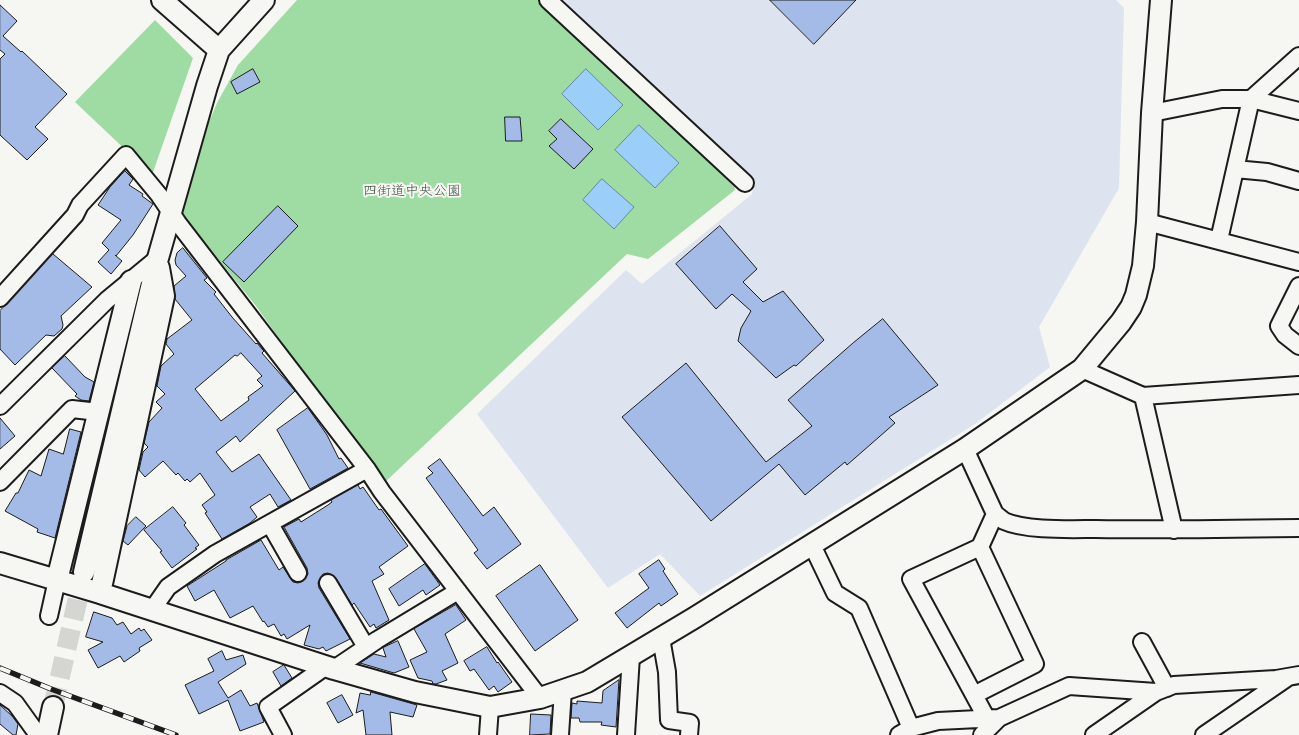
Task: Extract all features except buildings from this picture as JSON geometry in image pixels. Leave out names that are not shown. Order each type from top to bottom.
[{"type":"street","points":[[162,0],[219,50]]},
{"type":"street","points":[[84,572],[158,258],[219,50],[264,0]]},
{"type":"street","points":[[548,0],[745,183]]},
{"type":"street","points":[[0,563],[100,593],[329,668],[415,692],[490,707],[540,698],[586,682],[662,638],[965,449],[1082,369],[1121,322],[1136,295],[1143,266],[1161,0]]},
{"type":"street","points":[[1219,240],[1251,99],[1299,56]]},
{"type":"street","points":[[1152,113],[1222,99],[1251,99],[1299,111]]},
{"type":"street","points":[[0,298],[126,155],[159,195],[172,215],[540,698]]},
{"type":"street","points":[[1235,168],[1267,172],[1299,181]]},
{"type":"street","points":[[1147,222],[1299,262]]},
{"type":"street","points":[[0,406],[107,300],[158,258]]},
{"type":"street","points":[[100,593],[164,296],[158,258]]},
{"type":"street","points":[[49,616],[131,281]]},
{"type":"street","points":[[1299,286],[1279,326],[1285,335],[1299,346]]},
{"type":"street","points":[[1082,369],[1143,396],[1299,385]]},
{"type":"street","points":[[1143,396],[1174,530]]},
{"type":"street","points":[[0,482],[72,409],[98,412]]},
{"type":"street","points":[[965,449],[995,514],[1004,521],[1038,528],[1174,530],[1299,528]]},
{"type":"street","points":[[152,610],[168,587],[215,554],[366,469]]},
{"type":"street","points":[[988,728],[974,695],[911,579],[980,547],[995,514]]},
{"type":"street","points":[[270,524],[298,573]]},
{"type":"street","points":[[812,545],[835,593],[859,608],[905,732],[938,721],[988,728],[1069,686],[1162,690]]},
{"type":"street","points":[[974,695],[1035,664],[980,547]]},
{"type":"street","points":[[328,583],[366,648]]},
{"type":"street","points":[[283,735],[268,707],[329,668],[366,648],[458,591]]},
{"type":"street","points":[[662,638],[667,672],[669,720],[690,723],[689,735]]},
{"type":"street","points":[[1142,642],[1162,690]]},
{"type":"street","points":[[626,735],[631,656]]},
{"type":"street","points":[[1094,735],[1162,690],[1174,685],[1294,676]]},
{"type":"street","points":[[1204,735],[1294,676]]},
{"type":"street","points":[[560,735],[563,690]]},
{"type":"street","points":[[0,693],[15,703],[38,735]]},
{"type":"street","points":[[47,735],[53,707]]},
{"type":"street","points":[[488,735],[490,707]]},
{"type":"shaded area","points":[[563,0],[1116,0],[1124,8],[1119,188],[1039,327],[1050,367],[975,424],[700,596],[660,554],[608,588],[477,414],[626,270],[642,284],[752,194],[754,184],[731,159]]},
{"type":"green space","name":"四街道中央公園","points":[[297,0],[543,0],[734,183],[735,190],[648,259],[627,254],[383,484],[256,306],[182,214],[209,122],[217,103],[238,65]]},
{"type":"green space","points":[[155,20],[193,58],[152,175],[75,102]]},
{"type":"water","points":[[586,69],[623,105],[598,130],[562,94]]},
{"type":"water","points":[[639,125],[679,163],[655,188],[615,150]]},
{"type":"water","points":[[602,179],[634,207],[614,229],[583,200]]},
{"type":"tunnel","points":[[53,707],[84,572]]},
{"type":"railway","points":[[0,668],[176,735]]}]
